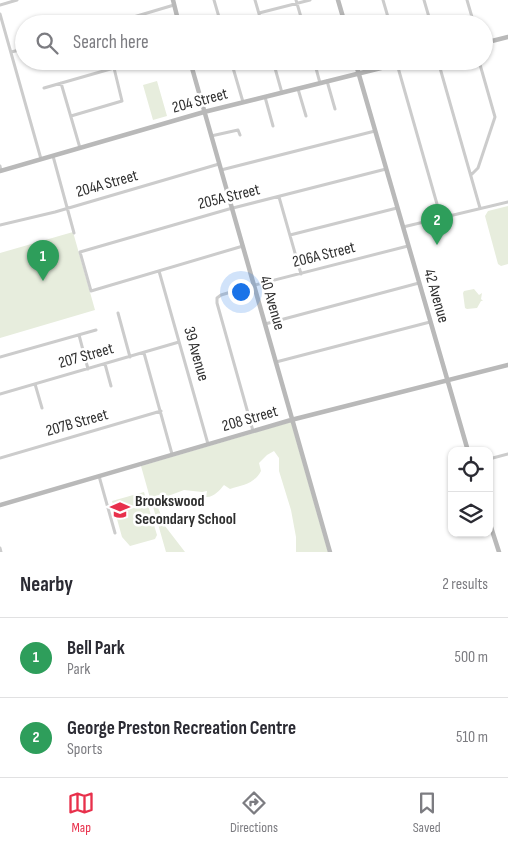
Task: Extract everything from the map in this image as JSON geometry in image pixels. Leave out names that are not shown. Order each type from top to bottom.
[{"type":"main road","points":[[338,0],[342,15]]},
{"type":"main road","points":[[173,2],[177,15]]},
{"type":"main road","points":[[493,41],[508,37]]},
{"type":"main road","name":"40 Avenue","points":[[192,70],[330,552]]},
{"type":"main road","name":"42 Avenue","points":[[358,70],[467,447]]},
{"type":"main road","name":"204 Street","points":[[0,169],[53,156],[204,112],[374,70]]},
{"type":"main road","name":"208 Street","points":[[0,505],[292,420],[508,364]]},
{"type":"main road","points":[[493,533],[499,552]]},
{"type":"street","points":[[0,5],[17,0]]},
{"type":"street","points":[[214,0],[218,15]]},
{"type":"street","points":[[255,0],[260,15]]},
{"type":"street","points":[[259,12],[310,0]]},
{"type":"street","points":[[383,0],[387,15]]},
{"type":"street","points":[[424,0],[428,15]]},
{"type":"street","points":[[467,0],[471,15]]},
{"type":"street","points":[[136,15],[173,2]]},
{"type":"street","points":[[297,2],[301,15]]},
{"type":"street","points":[[0,14],[15,66]]},
{"type":"street","points":[[11,52],[15,51]]},
{"type":"street","points":[[16,70],[41,159]]},
{"type":"street","points":[[44,88],[107,70]]},
{"type":"street","points":[[71,116],[122,101],[114,70]]},
{"type":"street","points":[[234,70],[243,102]]},
{"type":"street","points":[[276,70],[282,93]]},
{"type":"street","points":[[316,70],[320,83]]},
{"type":"street","points":[[402,70],[441,218]]},
{"type":"street","points":[[441,70],[480,208]]},
{"type":"street","points":[[471,175],[478,168],[495,117],[482,70]]},
{"type":"street","points":[[327,82],[335,109]]},
{"type":"street","points":[[61,83],[80,148]]},
{"type":"street","points":[[298,89],[306,116]]},
{"type":"street","points":[[265,97],[273,126]]},
{"type":"street","points":[[211,136],[238,130],[240,135]]},
{"type":"street","points":[[221,170],[375,131]]},
{"type":"street","points":[[53,156],[74,233]]},
{"type":"street","name":"204A Street","points":[[0,225],[67,209],[219,164]]},
{"type":"street","name":"205A Street","points":[[159,271],[91,291],[80,252],[232,209],[386,169]]},
{"type":"street","points":[[279,197],[301,274]]},
{"type":"street","points":[[403,228],[508,202]]},
{"type":"street","points":[[290,235],[397,208]]},
{"type":"street","points":[[159,271],[242,246]]},
{"type":"street","name":"206A Street","points":[[253,431],[217,298],[254,286],[408,246]]},
{"type":"street","name":"39 Avenue","points":[[159,271],[208,444]]},
{"type":"street","points":[[264,324],[419,283]]},
{"type":"street","points":[[118,313],[130,357]]},
{"type":"street","points":[[275,362],[430,322]]},
{"type":"street","points":[[0,358],[96,330]]},
{"type":"street","points":[[79,335],[88,369]]},
{"type":"street","name":"207 Street","points":[[0,394],[179,342]]},
{"type":"street","points":[[144,352],[172,454]]},
{"type":"street","points":[[105,364],[111,386]]},
{"type":"street","points":[[35,384],[42,408]]},
{"type":"street","name":"207B Street","points":[[0,458],[160,411]]},
{"type":"street","points":[[493,458],[508,454]]},
{"type":"street","points":[[99,476],[115,533]]},
{"type":"street","points":[[0,548],[1,552]]},
{"type":"green space","points":[[157,81],[167,116],[153,120],[143,85]]},
{"type":"green space","points":[[508,206],[508,264],[501,266],[498,264],[485,216],[488,211]]},
{"type":"green space","points":[[73,232],[95,310],[0,338],[0,253]]},
{"type":"green space","points":[[474,289],[479,295],[482,293],[481,299],[483,301],[481,301],[477,308],[467,309],[465,308],[463,293],[464,291]]},
{"type":"green space","points":[[291,422],[328,552],[296,552],[296,537],[291,510],[279,471],[279,458],[274,451],[259,463],[261,471],[255,479],[244,485],[230,489],[224,485],[209,497],[206,497],[207,491],[184,490],[168,496],[162,494],[150,498],[141,466]]},
{"type":"green space","points":[[144,492],[157,535],[155,539],[130,546],[122,537],[112,501]]},
{"type":"green space","points":[[156,502],[165,526],[185,552],[166,552],[152,503]]},
{"type":"place","name":"George Preston Recreation Centre","points":[[437,245]]},
{"type":"place","name":"Bell Park","points":[[43,281]]},
{"type":"place","name":"Brookswood Secondary School","points":[[120,510]]}]
